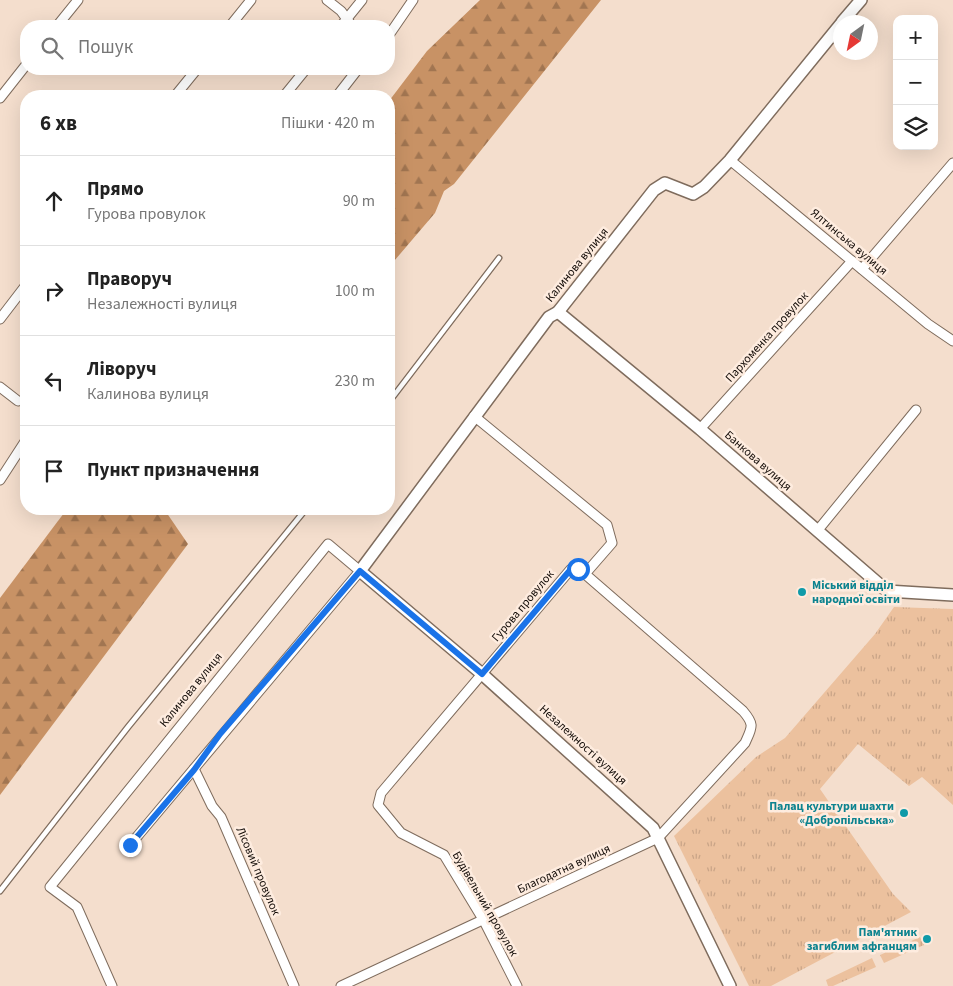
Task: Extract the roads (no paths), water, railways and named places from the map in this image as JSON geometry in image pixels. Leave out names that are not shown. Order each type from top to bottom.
[{"type":"street","points":[[62,20],[78,0]]},
{"type":"street","points":[[235,20],[251,0]]},
{"type":"street","points":[[326,0],[348,20]]},
{"type":"street","points":[[351,20],[362,0]]},
{"type":"street","points":[[395,26],[413,0]]},
{"type":"street","name":"Калинова вулиця","points":[[848,15],[860,0]]},
{"type":"street","name":"Калинова вулиця","points":[[130,845],[194,770],[220,734],[360,571],[549,317],[558,312],[654,190],[665,183],[693,194],[704,187],[730,160],[833,34]]},
{"type":"street","points":[[0,98],[20,73]]},
{"type":"street","points":[[180,90],[192,75]]},
{"type":"street","points":[[289,90],[301,75]]},
{"type":"street","points":[[342,90],[353,75]]},
{"type":"street","name":"Ялтинська вулиця","points":[[730,160],[928,324],[953,341]]},
{"type":"street","points":[[862,269],[953,163]]},
{"type":"street","name":"Пархоменка провулок","points":[[700,429],[852,261]]},
{"type":"street","points":[[0,319],[20,293]]},
{"type":"street","name":"Банкова вулиця","points":[[558,312],[700,429],[887,591],[953,595]]},
{"type":"street","points":[[0,387],[18,401]]},
{"type":"street","points":[[818,530],[916,410]]},
{"type":"street","points":[[474,416],[607,525],[612,544],[585,574]]},
{"type":"street","points":[[0,480],[20,449]]},
{"type":"street","name":"Калинова вулиця","points":[[112,986],[77,907],[50,887],[328,544],[360,571]]},
{"type":"street","name":"Гурова провулок","points":[[378,805],[381,793],[571,569],[578,569],[585,574]]},
{"type":"street","name":"Незалежності вулиця","points":[[360,571],[482,674],[642,816],[653,828],[730,986]]},
{"type":"street","name":"Благодатна вулиця","points":[[341,986],[484,921],[658,838],[745,743],[752,727],[752,720],[585,574]]},
{"type":"street","name":"Лісовий провулок","points":[[194,770],[212,806],[221,818],[294,986]]},
{"type":"street","name":"Будівельний провулок","points":[[378,805],[402,833],[444,855],[484,921],[517,986]]},
{"type":"lane","points":[[395,394],[499,258]]},
{"type":"lane","points":[[0,892],[134,720],[301,515]]},
{"type":"place","name":"Міський відділ народної освіти","points":[[802,592]]},
{"type":"place","name":"Палац культури шахти «Добропільська»","points":[[904,813]]},
{"type":"place","name":"Пам'ятник загиблим афганцям","points":[[927,939]]}]
